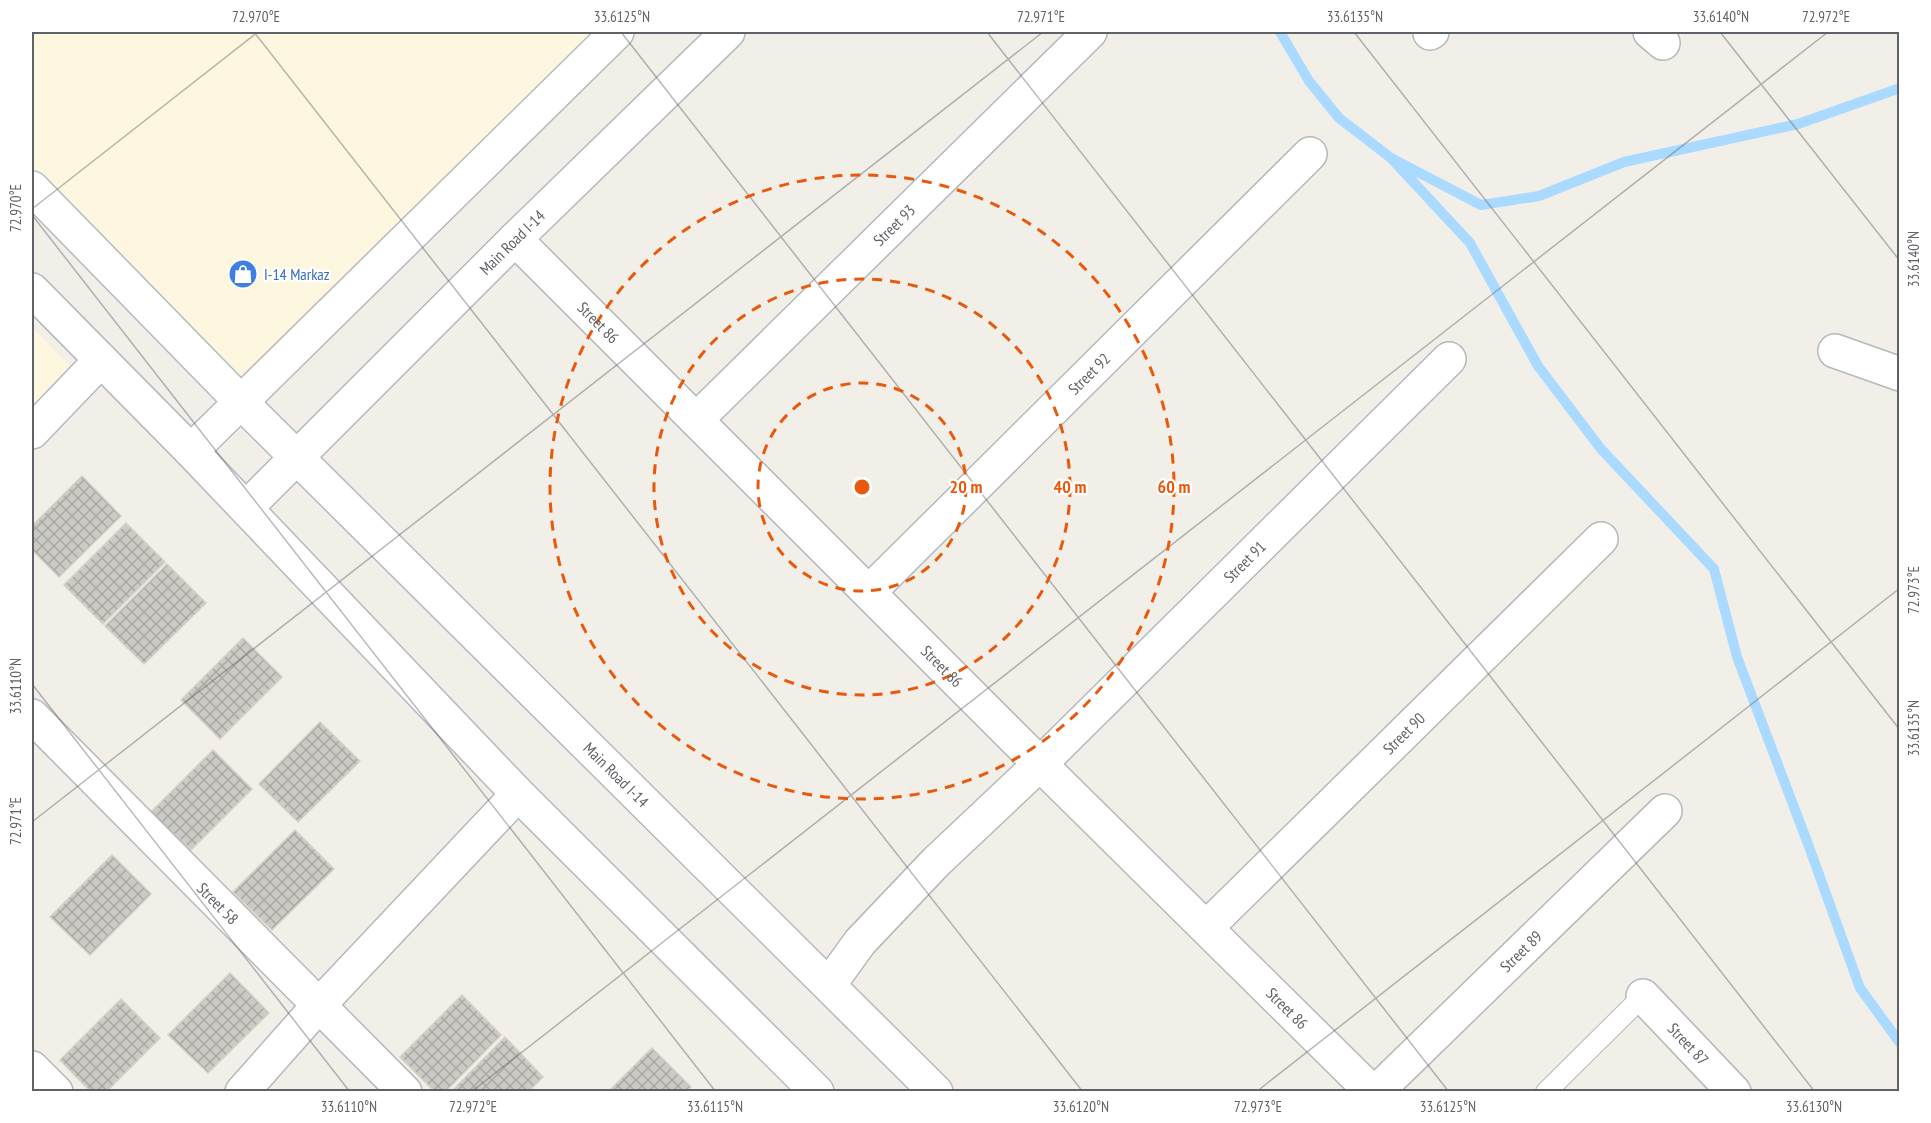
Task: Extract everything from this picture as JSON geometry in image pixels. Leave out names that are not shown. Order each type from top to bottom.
[{"type":"street","points":[[191,451],[243,403],[617,32]]},
{"type":"street","name":"Main Road I-14","points":[[246,508],[515,238],[728,32]]},
{"type":"street","name":"Street 93","points":[[696,420],[1090,32]]},
{"type":"street","name":"Street 92","points":[[869,592],[1310,154]]},
{"type":"street","name":"Main Road I-14","points":[[32,188],[243,403],[936,1092]]},
{"type":"street","name":"Street 86","points":[[515,238],[1040,764],[1374,1092]]},
{"type":"street","points":[[32,290],[246,508],[518,794],[818,1092]]},
{"type":"street","points":[[1835,351],[1899,374]]},
{"type":"street","name":"Street 91","points":[[829,985],[860,942],[936,862],[1040,764],[1449,359]]},
{"type":"street","points":[[32,432],[101,360]]},
{"type":"street","name":"Street 90","points":[[1207,927],[1601,538]]},
{"type":"street","name":"Street 58","points":[[32,716],[405,1092]]},
{"type":"street","points":[[242,1092],[319,1005],[518,794]]},
{"type":"street","name":"Street 89","points":[[1374,1092],[1665,811]]},
{"type":"street","name":"Street 87","points":[[1644,996],[1734,1092]]},
{"type":"street","points":[[32,1068],[56,1092]]},
{"type":"lane","points":[[1546,1092],[1644,996]]},
{"type":"shaded area","name":"I-14 Markaz","points":[[32,32],[596,32],[242,379],[32,169]]},
{"type":"shaded area","points":[[32,327],[70,366],[32,406]]},
{"type":"building","points":[[82,476],[121,516],[59,577],[32,550],[32,526]]},
{"type":"building","points":[[126,523],[165,562],[103,624],[64,585]]},
{"type":"building","points":[[167,564],[206,603],[144,664],[105,626]]},
{"type":"building","points":[[243,638],[282,677],[220,739],[181,700]]},
{"type":"building","points":[[320,722],[360,761],[298,822],[259,784]]},
{"type":"building","points":[[213,750],[252,789],[191,850],[151,812]]},
{"type":"building","points":[[295,830],[334,869],[272,930],[233,892]]},
{"type":"building","points":[[112,855],[151,894],[90,955],[50,917]]},
{"type":"building","points":[[230,973],[269,1013],[208,1073],[168,1035]]},
{"type":"building","points":[[462,995],[501,1035],[445,1092],[435,1092],[400,1057]]},
{"type":"building","points":[[121,999],[160,1038],[106,1092],[91,1092],[60,1060]]},
{"type":"building","points":[[505,1037],[543,1077],[528,1092],[451,1092]]},
{"type":"building","points":[[652,1048],[691,1087],[686,1092],[608,1092]]},
{"type":"waterway","points":[[1280,32],[1309,81],[1339,118],[1391,158],[1481,205],[1539,196],[1624,162],[1798,124],[1900,88]]},
{"type":"waterway","points":[[1391,158],[1470,243],[1538,366],[1601,449],[1714,569],[1737,657],[1860,988],[1900,1043]]},
{"type":"place","name":"I-14 Markaz","points":[[243,274]]}]
